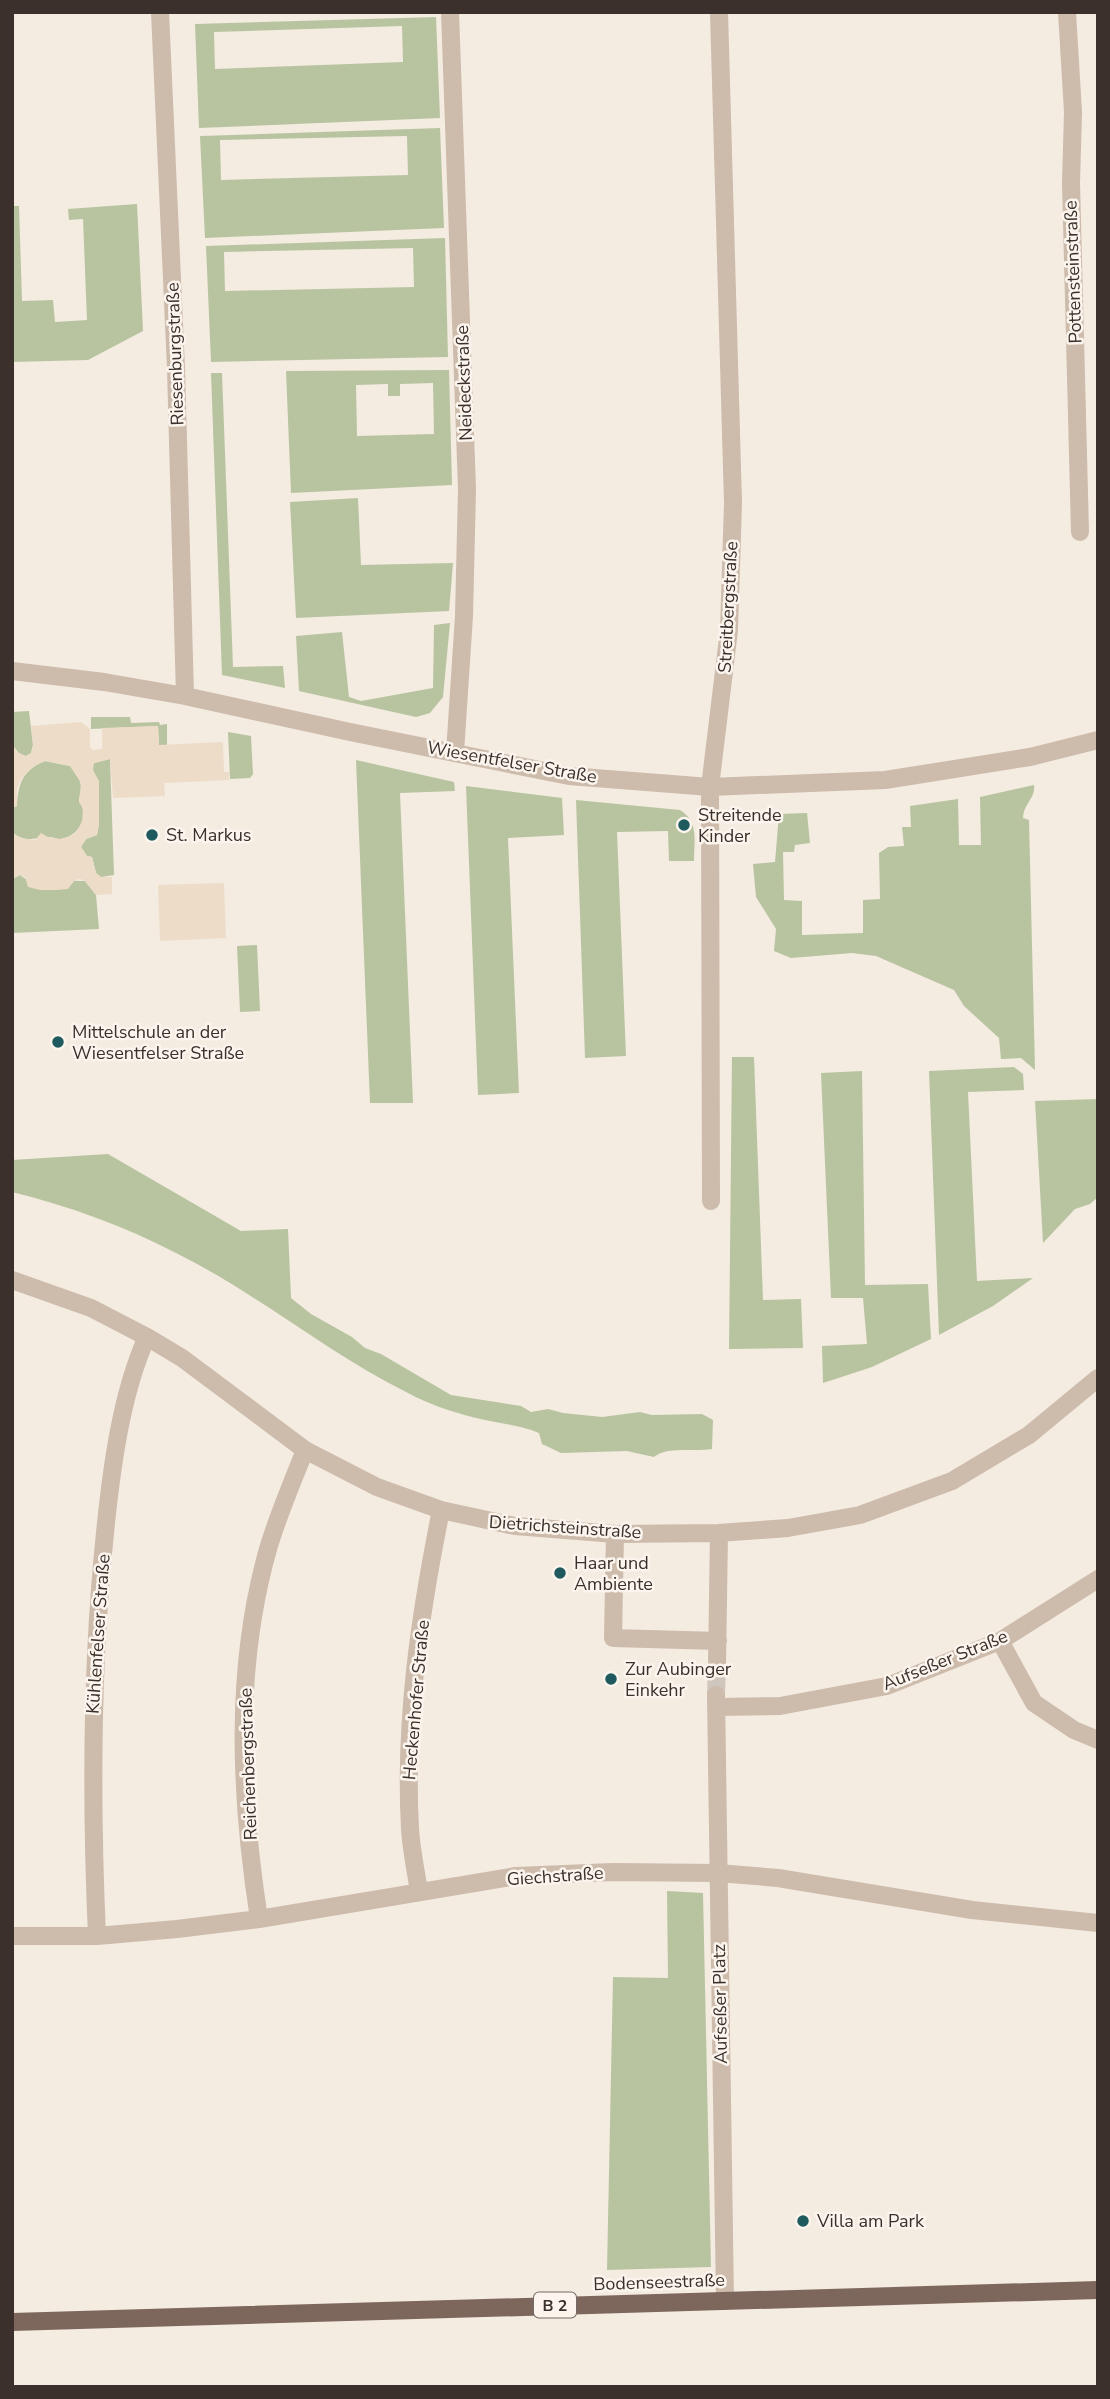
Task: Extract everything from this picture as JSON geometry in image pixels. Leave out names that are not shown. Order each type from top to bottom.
[{"type":"main road","name":"Bodenseestraße","points":[[12,2322],[1098,2290]]},
{"type":"street","name":"Riesenburgstraße","points":[[160,12],[177,381],[185,696]]},
{"type":"street","name":"Neideckstraße","points":[[450,12],[467,489],[464,617],[455,753]]},
{"type":"street","name":"Streitbergstraße","points":[[711,1200],[710,787],[729,630],[733,503],[719,12]]},
{"type":"street","name":"Pottensteinstraße","points":[[1067,12],[1073,112],[1071,183],[1080,532]]},
{"type":"street","name":"Wiesentfelser Straße","points":[[12,671],[104,682],[185,696],[569,776],[710,787],[885,780],[1030,757],[1098,740]]},
{"type":"street","name":"Dietrichsteinstraße","points":[[12,1280],[91,1308],[147,1336],[182,1358],[306,1450],[377,1487],[441,1510],[515,1526],[615,1534],[719,1533],[788,1528],[860,1515],[952,1481],[1029,1434],[1098,1378]]},
{"type":"street","name":"Kühlenfelser Straße","points":[[97,1937],[93,1728],[99,1589],[111,1479],[139,1353],[147,1336]]},
{"type":"street","name":"Reichenbergstraße","points":[[259,1919],[249,1841],[244,1767],[244,1698],[249,1633],[268,1549],[306,1450]]},
{"type":"street","name":"Heckenhofer Straße","points":[[419,1892],[410,1831],[412,1710],[418,1647],[441,1510]]},
{"type":"street","points":[[717,1665],[719,1533]]},
{"type":"street","points":[[615,1534],[613,1639],[718,1641]]},
{"type":"street","name":"Aufseßer Straße","points":[[780,1706],[887,1686],[1000,1641],[1098,1579]]},
{"type":"street","points":[[1000,1641],[1034,1703],[1074,1730],[1098,1740]]},
{"type":"street","name":"Aufseßer Platz","points":[[725,2301],[716,1701],[780,1706]]},
{"type":"street","name":"Giechstraße","points":[[12,1936],[97,1937],[259,1919],[516,1876],[613,1872],[718,1873],[778,1878],[972,1910],[1098,1923]]},
{"type":"green space","points":[[436,17],[440,118],[199,128],[195,24]],"holes":[[[402,26],[403,62],[215,69],[214,32]]]},
{"type":"green space","points":[[440,128],[444,228],[205,238],[200,136]],"holes":[[[407,136],[408,175],[221,180],[220,140]]]},
{"type":"green space","points":[[137,204],[143,331],[88,360],[12,362],[12,206],[19,206],[22,301],[53,300],[55,322],[87,320],[83,219],[69,220],[68,209]]},
{"type":"green space","points":[[445,238],[448,357],[211,362],[206,246]],"holes":[[[413,248],[414,287],[225,291],[224,252]]]},
{"type":"green space","points":[[449,370],[452,485],[291,493],[286,371]],"holes":[[[433,383],[434,434],[357,436],[356,385],[388,384],[388,396],[400,396],[400,384]]]},
{"type":"green space","points":[[211,373],[222,373],[233,667],[283,666],[285,688],[222,675]]},
{"type":"green space","points":[[358,498],[361,565],[453,563],[449,611],[296,618],[290,502]]},
{"type":"green space","points":[[450,623],[443,697],[430,713],[416,717],[299,691],[296,636],[342,632],[349,697],[361,701],[433,688],[434,625]]},
{"type":"green space","points":[[29,711],[33,745],[31,753],[26,756],[20,755],[12,744],[12,712]]},
{"type":"green space","points":[[91,717],[130,717],[131,723],[167,724],[167,745],[159,745],[158,726],[91,729]]},
{"type":"green space","points":[[228,732],[251,736],[253,774],[250,778],[230,779]]},
{"type":"green space","points":[[110,759],[114,875],[101,877],[96,873],[92,857],[87,856],[81,847],[86,839],[97,835],[98,809],[92,766]]},
{"type":"green space","points":[[356,760],[454,782],[455,791],[400,793],[413,1103],[370,1103]]},
{"type":"green space","points":[[45,761],[70,766],[78,777],[81,784],[79,802],[83,812],[82,823],[71,836],[65,838],[22,838],[12,832],[12,808],[17,806],[23,778],[31,769]]},
{"type":"green space","points":[[1034,785],[1023,818],[1029,820],[1035,1070],[1021,1058],[1001,1059],[999,1038],[964,1006],[954,990],[876,956],[852,953],[791,958],[774,951],[776,929],[756,897],[753,864],[775,862],[779,814],[807,813],[810,843],[795,845],[794,852],[783,852],[784,900],[802,901],[802,935],[863,933],[863,900],[880,899],[879,853],[888,847],[904,846],[902,827],[911,827],[910,806],[958,799],[959,845],[981,845],[980,797]]},
{"type":"green space","points":[[466,786],[562,798],[564,835],[508,838],[519,1093],[478,1095]]},
{"type":"green space","points":[[576,800],[680,810],[693,826],[694,861],[669,861],[668,831],[617,832],[626,1056],[585,1058]]},
{"type":"green space","points":[[20,875],[27,880],[85,881],[96,895],[99,929],[12,933],[12,879]]},
{"type":"green space","points":[[257,945],[260,1011],[240,1012],[237,946]]},
{"type":"green space","points":[[732,1057],[754,1057],[763,1300],[801,1299],[803,1348],[729,1349]]},
{"type":"green space","points":[[1014,1067],[1023,1074],[1024,1090],[968,1092],[977,1281],[1033,1278],[993,1306],[939,1335],[929,1071]]},
{"type":"green space","points":[[862,1071],[865,1285],[928,1284],[931,1339],[872,1367],[823,1383],[822,1346],[867,1344],[863,1298],[831,1298],[821,1073]]},
{"type":"green space","points":[[1098,1099],[1098,1197],[1090,1204],[1075,1209],[1043,1243],[1035,1101]]},
{"type":"green space","points":[[108,1154],[241,1231],[288,1229],[291,1298],[365,1348],[381,1354],[451,1395],[521,1406],[531,1412],[548,1409],[602,1417],[640,1412],[652,1415],[702,1414],[713,1420],[712,1449],[673,1450],[654,1457],[627,1451],[561,1453],[542,1444],[539,1433],[464,1415],[416,1397],[349,1360],[235,1286],[156,1243],[96,1218],[12,1192],[12,1160]]},
{"type":"green space","points":[[667,1891],[703,1893],[711,2267],[607,2270],[613,1977],[668,1978]]},
{"type":"shaded area","points":[[81,722],[90,729],[90,747],[93,750],[102,749],[102,728],[158,726],[159,745],[223,742],[224,772],[229,772],[229,780],[164,783],[165,796],[113,798],[110,759],[94,763],[93,770],[99,781],[99,826],[97,835],[86,839],[81,847],[87,856],[92,857],[96,873],[101,877],[112,877],[112,894],[96,895],[85,881],[80,879],[75,880],[68,889],[40,890],[28,887],[25,877],[20,875],[12,879],[12,832],[20,838],[35,840],[41,833],[60,839],[71,836],[82,821],[83,808],[79,802],[81,783],[70,766],[45,761],[34,766],[21,779],[17,789],[17,806],[12,808],[12,744],[17,752],[26,756],[31,753],[33,745],[31,726]]},
{"type":"shaded area","points":[[224,883],[226,938],[160,941],[158,885]]},
{"type":"tunnel","points":[[716,1695],[717,1665]]},
{"type":"place","name":"Streitende Kinder","points":[[684,825]]},
{"type":"place","name":"St. Markus","points":[[152,835]]},
{"type":"place","name":"Mittelschule an der Wiesentfelser Straße","points":[[58,1042]]},
{"type":"place","name":"Haar und Ambiente","points":[[560,1573]]},
{"type":"place","name":"Zur Aubinger Einkehr","points":[[611,1679]]},
{"type":"place","name":"Villa am Park","points":[[803,2221]]}]
